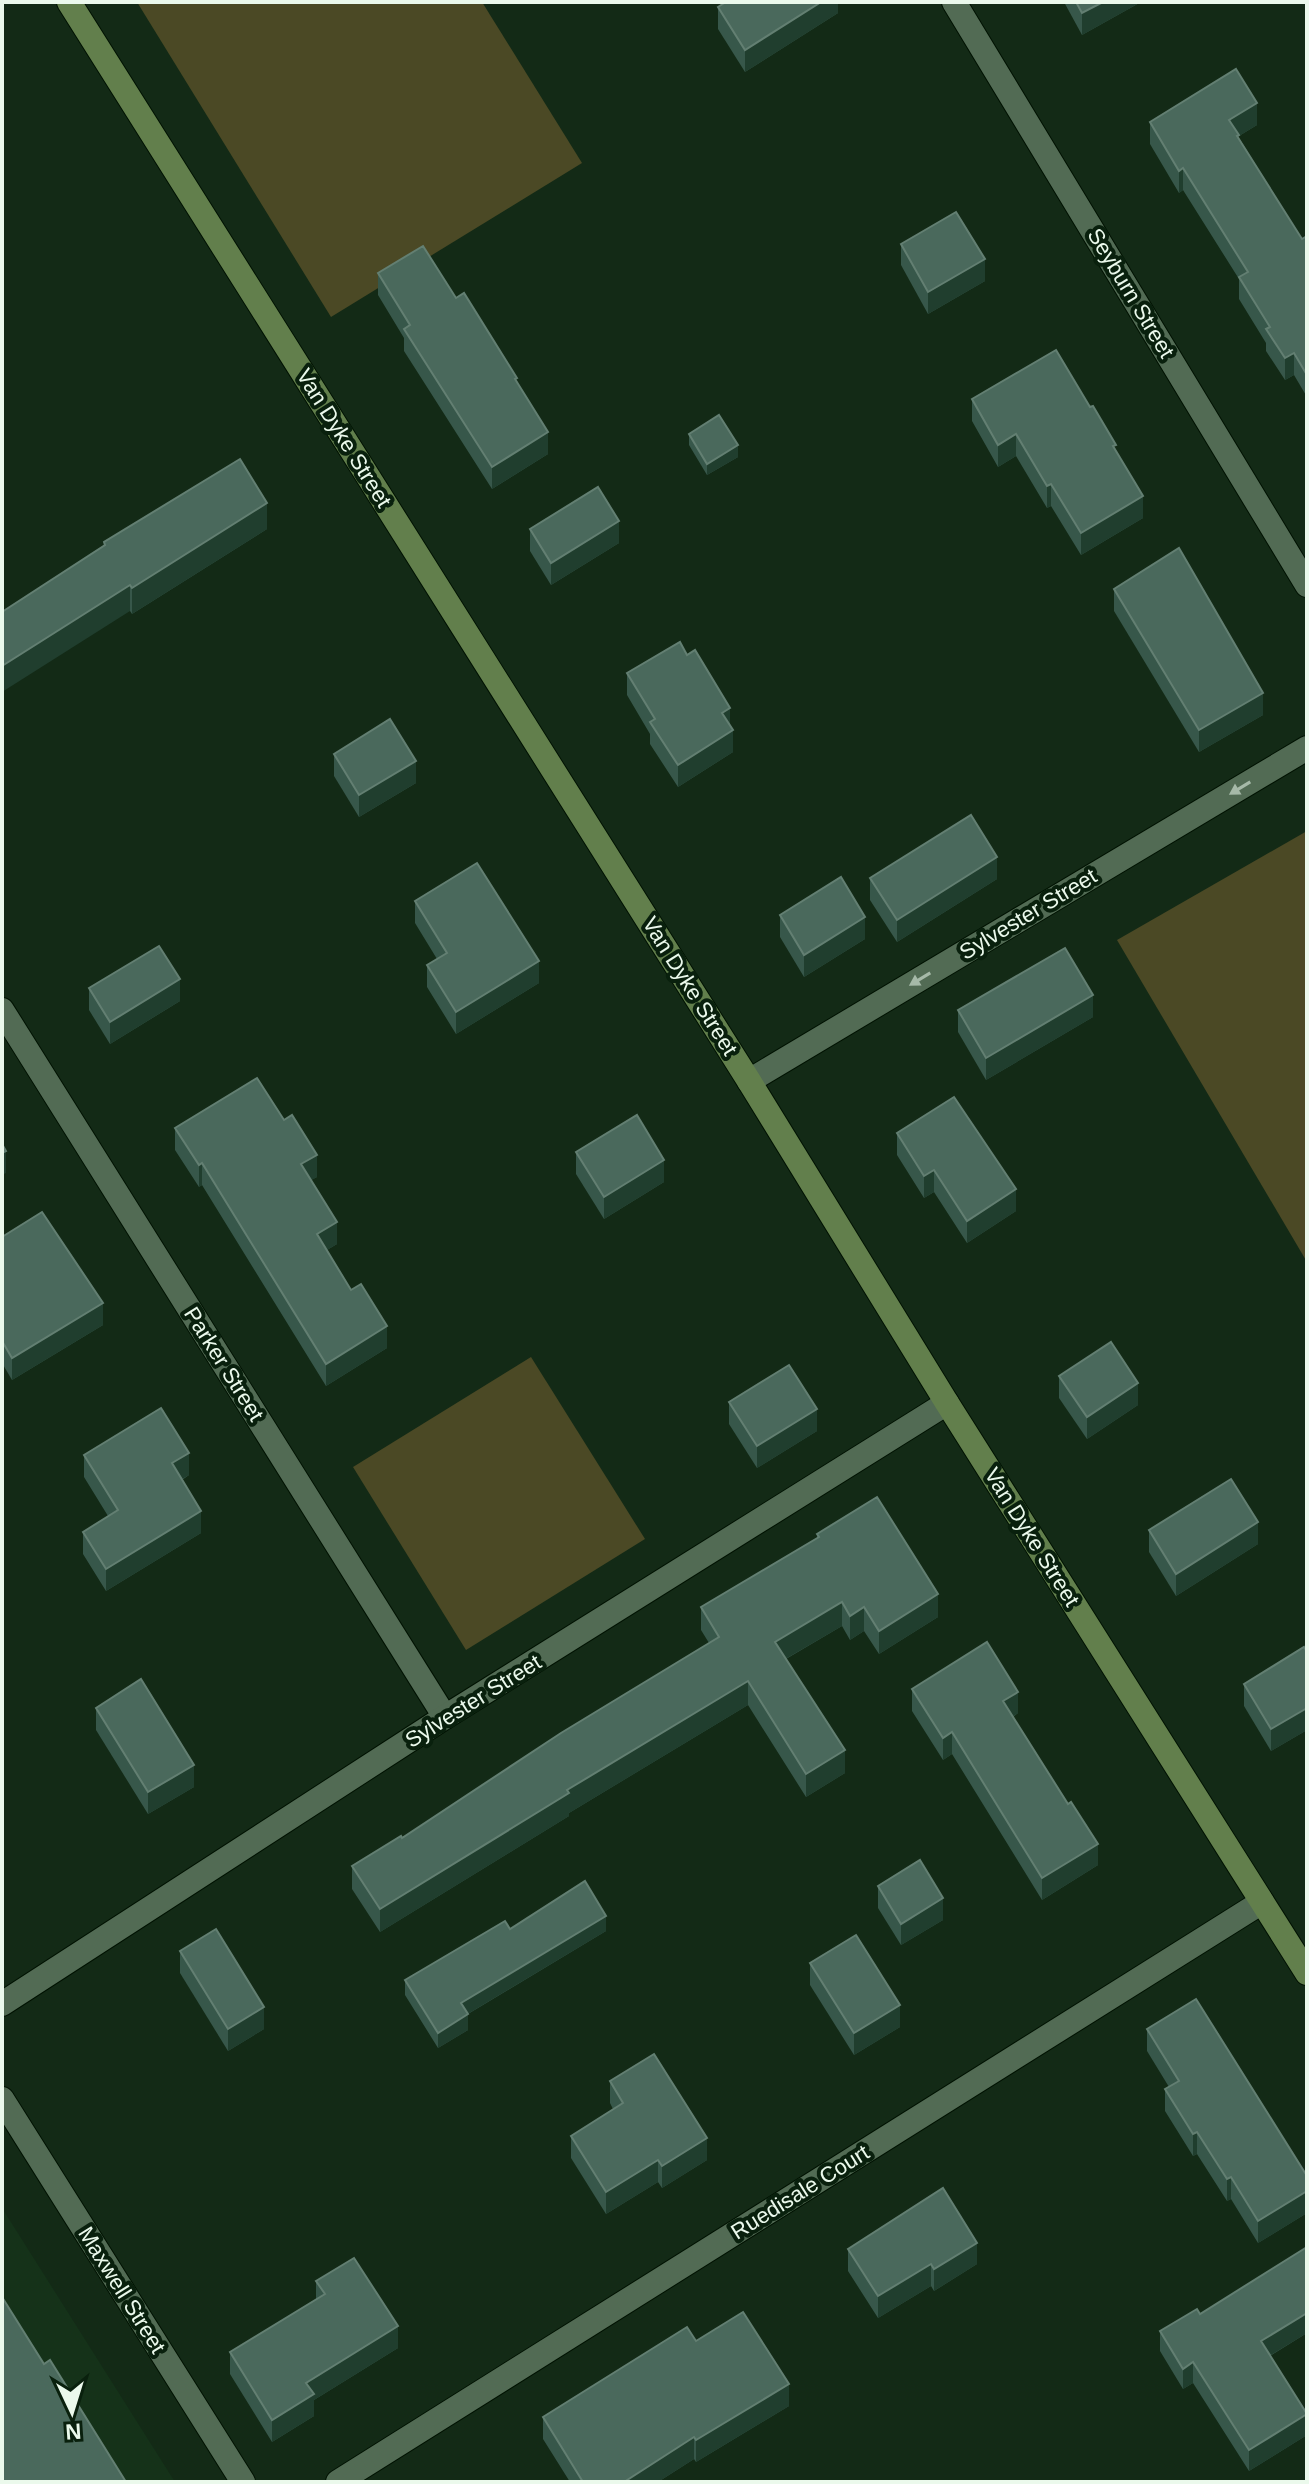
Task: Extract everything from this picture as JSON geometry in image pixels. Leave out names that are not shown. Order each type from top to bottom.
[{"type":"main road","name":"Van Dyke Street","points":[[69,2],[1307,1973]]},
{"type":"street","name":"Seyburn Street","points":[[954,2],[1307,585]]},
{"type":"street","name":"Sylvester Street","points":[[749,1081],[1307,748]]},
{"type":"street","name":"Parker Street","points":[[2,1010],[445,1717]]},
{"type":"street","name":"Sylvester Street","points":[[2,2004],[445,1717],[947,1403]]},
{"type":"street","name":"Ruedisale Court","points":[[338,2482],[1262,1902]]},
{"type":"street","name":"Maxwell Street","points":[[2,2099],[243,2482]]},
{"type":"shaded area","points":[[137,2],[482,2],[582,163],[331,317]]},
{"type":"shaded area","points":[[1307,831],[1307,1262],[1117,940]]},
{"type":"shaded area","points":[[531,1357],[645,1539],[466,1650],[353,1467]]},
{"type":"shaded area","points":[[2,2208],[175,2482],[2,2482]]},
{"type":"building","points":[[726,2],[821,2],[745,50],[718,7]]},
{"type":"building","points":[[1076,2],[1103,2],[1082,13]]},
{"type":"building","points":[[1236,69],[1257,103],[1229,120],[1302,239],[1307,236],[1307,375],[1294,353],[1285,358],[1266,329],[1270,327],[1239,277],[1248,272],[1183,168],[1179,171],[1150,122]]},
{"type":"building","points":[[956,212],[985,259],[928,292],[901,244]]},
{"type":"building","points":[[423,246],[456,298],[464,293],[548,432],[492,467],[404,329],[410,325],[378,273]]},
{"type":"building","points":[[1056,350],[1090,407],[1093,406],[1143,496],[1081,533],[1051,484],[1047,486],[1016,434],[998,445],[972,399]]},
{"type":"building","points":[[719,415],[738,445],[707,464],[689,434]]},
{"type":"building","points":[[240,459],[267,503],[2,666],[2,612],[105,545],[104,542]]},
{"type":"building","points":[[598,487],[619,521],[551,563],[530,529]]},
{"type":"building","points":[[1179,548],[1263,693],[1199,730],[1114,589]]},
{"type":"building","points":[[680,642],[687,655],[695,650],[730,708],[722,713],[733,730],[678,765],[650,722],[655,719],[627,673]]},
{"type":"building","points":[[390,719],[416,761],[359,795],[334,754]]},
{"type":"building","points":[[971,815],[997,857],[897,920],[870,878]]},
{"type":"building","points":[[477,863],[539,961],[456,1012],[427,965],[447,953],[415,901]]},
{"type":"building","points":[[841,877],[865,917],[804,955],[780,915]]},
{"type":"building","points":[[159,946],[180,979],[110,1022],[89,988]]},
{"type":"building","points":[[1065,948],[1093,995],[986,1058],[958,1010]]},
{"type":"building","points":[[257,1078],[284,1120],[292,1115],[317,1155],[301,1164],[337,1222],[317,1234],[351,1290],[361,1284],[387,1326],[326,1364],[202,1163],[199,1165],[175,1128]]},
{"type":"building","points":[[954,1097],[1016,1189],[967,1221],[934,1170],[924,1176],[897,1133]]},
{"type":"building","points":[[637,1115],[664,1160],[604,1197],[576,1152]]},
{"type":"building","points":[[42,1212],[103,1303],[12,1358],[2,1341],[2,1237]]},
{"type":"building","points":[[1111,1342],[1138,1383],[1087,1417],[1059,1376]]},
{"type":"building","points":[[789,1365],[817,1409],[757,1446],[729,1402]]},
{"type":"building","points":[[161,1408],[189,1453],[172,1463],[201,1511],[106,1569],[83,1532],[118,1510],[84,1455]]},
{"type":"building","points":[[1231,1479],[1258,1522],[1176,1574],[1149,1530]]},
{"type":"building","points":[[877,1497],[938,1594],[879,1631],[864,1607],[850,1616],[842,1602],[775,1642],[845,1750],[806,1774],[748,1681],[567,1790],[569,1793],[380,1909],[352,1866],[402,1838],[561,1733],[719,1637],[701,1607],[819,1537],[817,1534]]},
{"type":"building","points":[[987,1642],[1018,1692],[1003,1701],[1068,1804],[1071,1802],[1098,1844],[1042,1878],[952,1732],[943,1738],[912,1689]]},
{"type":"building","points":[[1304,1647],[1307,1652],[1307,1708],[1271,1729],[1244,1684]]},
{"type":"building","points":[[141,1679],[194,1765],[148,1792],[96,1708]]},
{"type":"building","points":[[920,1860],[943,1898],[901,1924],[878,1886]]},
{"type":"building","points":[[585,1881],[606,1916],[461,2003],[468,2014],[438,2033],[405,1980],[505,1921],[510,1929]]},
{"type":"building","points":[[216,1929],[264,2007],[228,2029],[180,1951]]},
{"type":"building","points":[[856,1935],[900,2005],[854,2033],[810,1963]]},
{"type":"building","points":[[1196,1999],[1307,2176],[1307,2191],[1258,2221],[1231,2177],[1227,2179],[1197,2132],[1193,2134],[1165,2089],[1179,2081],[1147,2029]]},
{"type":"building","points":[[654,2054],[707,2138],[662,2166],[658,2160],[606,2192],[571,2136],[623,2103],[610,2081]]},
{"type":"building","points":[[943,2188],[977,2243],[934,2269],[931,2264],[878,2296],[848,2249]]},
{"type":"building","points":[[1307,2247],[1307,2313],[1261,2341],[1307,2414],[1249,2450],[1193,2362],[1183,2369],[1160,2331],[1197,2309],[1200,2314]]},
{"type":"building","points":[[354,2258],[398,2326],[306,2383],[314,2394],[272,2420],[230,2352],[325,2294],[316,2281]]},
{"type":"building","points":[[2,2297],[44,2364],[50,2360],[126,2482],[2,2482]]},
{"type":"building","points":[[743,2312],[789,2384],[696,2440],[694,2437],[624,2482],[583,2482],[543,2417],[687,2327],[696,2341]]}]
